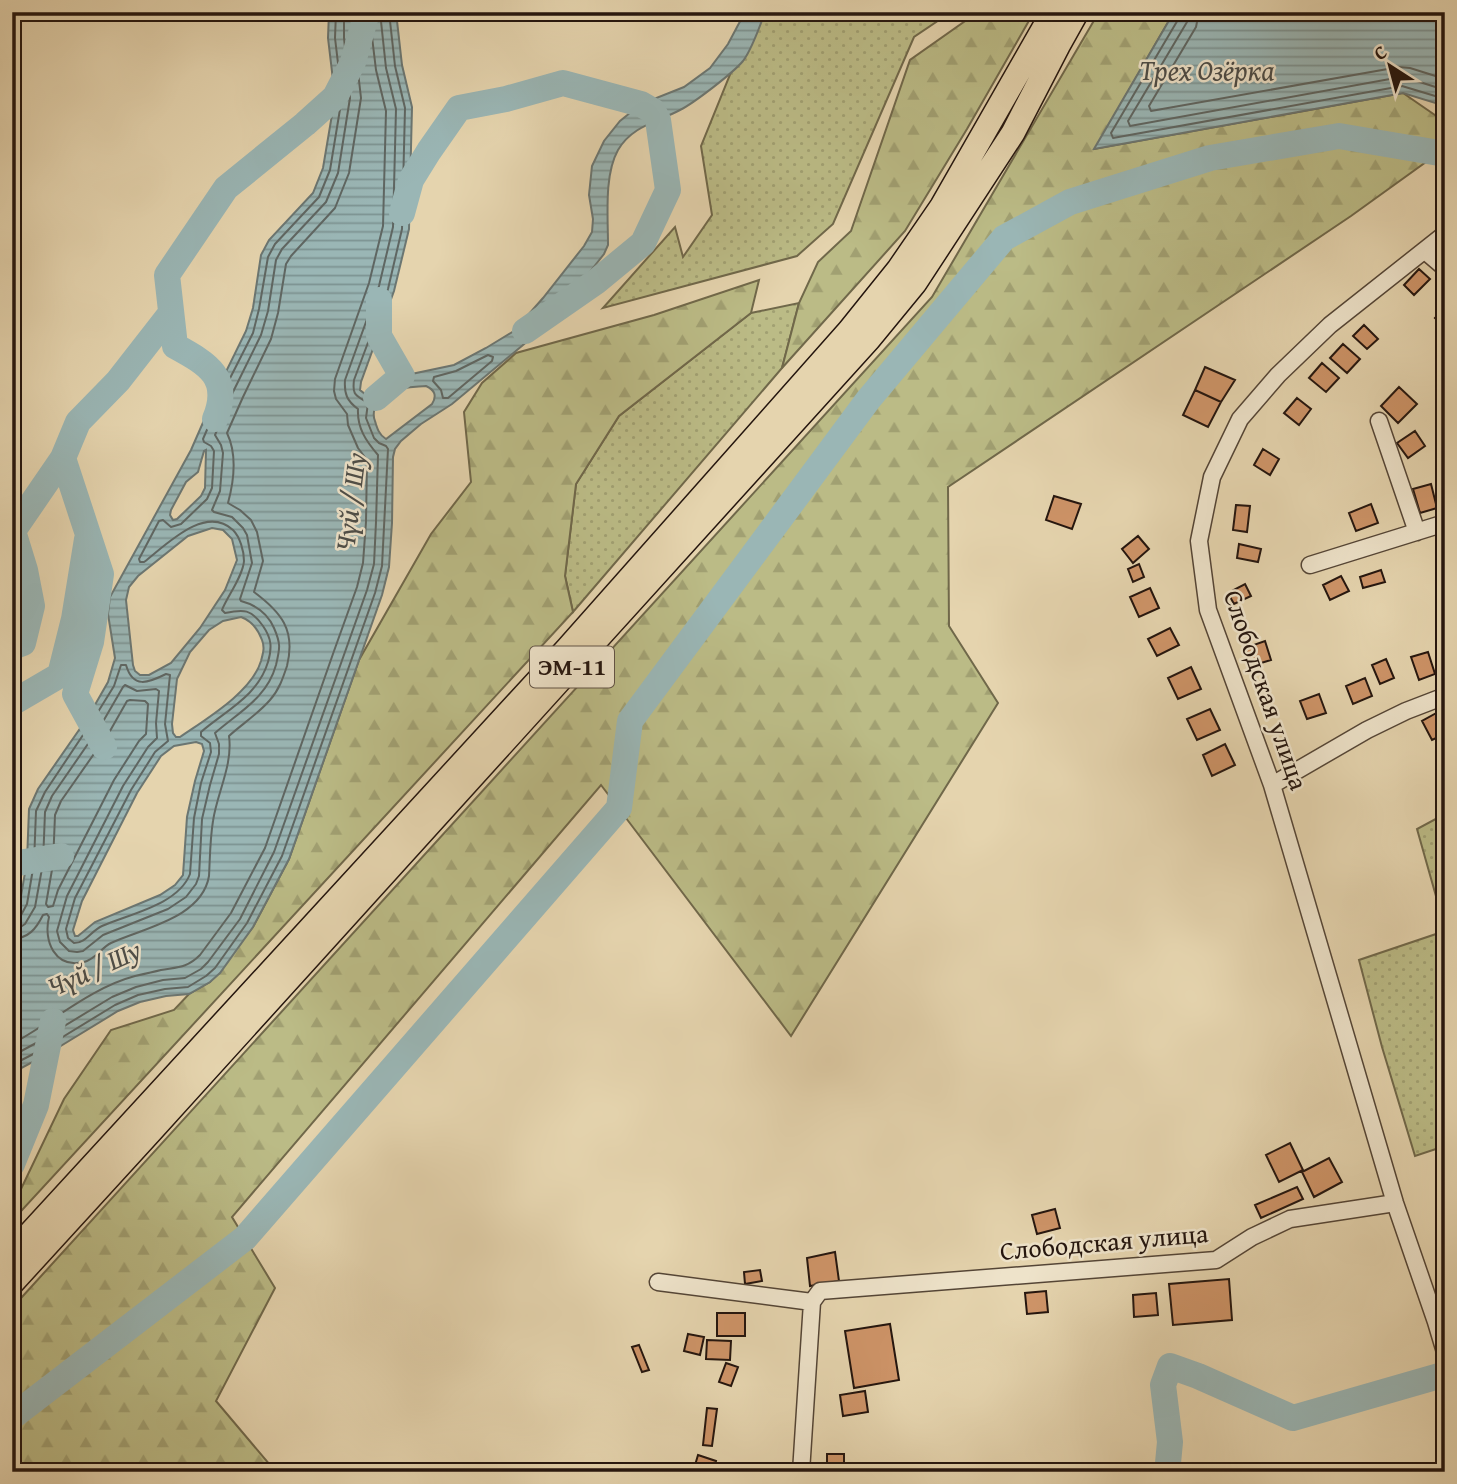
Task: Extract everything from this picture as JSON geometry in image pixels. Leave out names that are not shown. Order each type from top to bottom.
[{"type":"highway","name":"ЭМ-11","points":[[12,1253],[567,649],[849,331],[898,270],[943,206],[1053,12]]},
{"type":"highway","name":"ЭМ-11","points":[[12,1283],[869,339],[915,283],[1006,145],[1077,12]]},
{"type":"street","name":"Слободская улица","points":[[1445,234],[1330,325],[1278,375],[1240,419],[1212,477],[1199,541],[1208,610],[1272,785],[1395,1203],[1445,1352]]},
{"type":"street","points":[[1425,251],[1445,268]]},
{"type":"street","points":[[1379,421],[1417,532]]},
{"type":"street","points":[[1310,565],[1445,523]]},
{"type":"street","points":[[1272,785],[1367,730],[1445,696]]},
{"type":"street","name":"Слободская улица","points":[[658,1282],[812,1301],[820,1291],[1216,1260],[1252,1237],[1290,1219],[1395,1203]]},
{"type":"street","points":[[801,1472],[812,1301]]},
{"type":"green space","points":[[765,12],[951,12],[914,37],[833,224],[797,256],[603,308],[675,227],[683,257],[712,215],[701,146],[731,72],[744,59]]},
{"type":"green space","points":[[978,12],[1034,12],[905,231],[782,368],[799,303],[818,262],[851,231],[910,60]]},
{"type":"green space","points":[[1099,12],[1174,12],[1095,149],[1403,93],[1445,122],[1445,138],[1437,154],[1351,216],[948,487],[949,626],[998,703],[791,1036],[601,785],[232,1217],[275,1288],[216,1401],[276,1472],[12,1472],[12,1308],[932,297]]},
{"type":"green space","points":[[759,280],[751,313],[619,416],[576,484],[565,576],[573,612],[12,1221],[12,1205],[64,1099],[111,1030],[174,1010],[189,994],[210,982],[253,927],[289,859],[359,660],[431,534],[471,482],[464,412],[482,383],[516,353],[654,315]]},
{"type":"green space","points":[[799,303],[782,368],[573,612],[565,576],[576,484],[619,416],[751,313]]},
{"type":"green space","points":[[1445,814],[1445,928],[1417,829]]},
{"type":"green space","points":[[1445,931],[1445,1146],[1415,1156],[1359,960]]},
{"type":"water","name":"Чүй / Шу","points":[[329,12],[396,12],[402,65],[412,107],[409,229],[394,291],[361,382],[360,390],[365,394],[402,376],[454,365],[514,331],[584,246],[592,232],[589,195],[592,166],[604,141],[620,121],[641,104],[684,87],[710,68],[728,44],[745,12],[765,12],[750,50],[738,66],[686,106],[630,135],[618,150],[609,183],[608,245],[578,287],[535,335],[452,404],[421,424],[395,449],[389,567],[382,595],[289,859],[253,927],[220,973],[210,982],[189,994],[140,1002],[118,1011],[12,1073],[12,919],[20,902],[27,861],[29,809],[38,789],[88,717],[108,682],[115,658],[108,614],[110,597],[191,450],[246,331],[253,308],[261,255],[269,240],[313,193],[323,168],[335,97],[328,38]],"holes":[[[426,386],[433,391],[434,401],[386,439],[378,429],[374,412],[384,396],[405,388]],[[206,450],[205,488],[201,496],[173,520],[171,510],[186,482],[198,472]],[[212,528],[223,530],[232,539],[237,560],[225,590],[200,628],[171,663],[149,675],[140,675],[133,665],[126,600],[129,587],[138,576],[188,536]],[[241,617],[248,621],[262,640],[264,648],[261,661],[248,683],[227,704],[180,737],[176,737],[172,724],[177,679],[190,652],[209,630],[223,621]],[[196,742],[202,744],[204,751],[187,817],[183,875],[175,885],[160,895],[95,922],[75,936],[73,930],[82,901],[137,793],[161,756],[174,746]]]},
{"type":"water","name":"Трех Озёрка","points":[[1174,12],[1445,12],[1445,106],[1403,93],[1094,149]]},
{"type":"building","points":[[1419,269],[1430,279],[1414,295],[1404,285]]},
{"type":"building","points":[[1445,308],[1445,328],[1435,318]]},
{"type":"building","points":[[1364,325],[1378,339],[1367,349],[1353,336]]},
{"type":"building","points":[[1343,344],[1360,359],[1347,373],[1330,358]]},
{"type":"building","points":[[1322,363],[1339,378],[1326,392],[1309,378]]},
{"type":"building","points":[[1205,367],[1235,380],[1221,402],[1195,390]]},
{"type":"building","points":[[1399,387],[1417,404],[1398,423],[1381,406]]},
{"type":"building","points":[[1195,390],[1221,402],[1208,427],[1183,415]]},
{"type":"building","points":[[1297,398],[1311,409],[1299,425],[1284,413]]},
{"type":"building","points":[[1415,431],[1425,446],[1408,458],[1397,443]]},
{"type":"building","points":[[1263,449],[1279,459],[1270,475],[1254,465]]},
{"type":"building","points":[[1431,484],[1437,508],[1420,513],[1413,489]]},
{"type":"building","points":[[1054,496],[1081,504],[1072,529],[1046,520]]},
{"type":"building","points":[[1371,504],[1378,523],[1356,531],[1349,513]]},
{"type":"building","points":[[1236,505],[1250,506],[1247,532],[1233,530]]},
{"type":"building","points":[[1138,536],[1149,549],[1133,563],[1122,549]]},
{"type":"building","points":[[1239,544],[1261,549],[1258,562],[1237,558]]},
{"type":"building","points":[[1139,564],[1144,577],[1133,582],[1128,569]]},
{"type":"building","points":[[1381,570],[1385,582],[1363,588],[1360,577]]},
{"type":"building","points":[[1341,576],[1349,591],[1330,600],[1323,585]]},
{"type":"building","points":[[1245,584],[1251,596],[1234,604],[1228,593]]},
{"type":"building","points":[[1150,588],[1159,608],[1139,617],[1130,597]]},
{"type":"building","points":[[1170,628],[1179,645],[1157,656],[1148,639]]},
{"type":"building","points":[[1265,641],[1271,660],[1251,666],[1245,648]]},
{"type":"building","points":[[1428,652],[1435,674],[1419,680],[1411,657]]},
{"type":"building","points":[[1386,659],[1394,678],[1380,684],[1372,665]]},
{"type":"building","points":[[1191,667],[1201,689],[1178,699],[1168,678]]},
{"type":"building","points":[[1365,678],[1372,696],[1353,704],[1346,686]]},
{"type":"building","points":[[1319,694],[1326,713],[1307,719],[1300,701]]},
{"type":"building","points":[[1210,709],[1220,730],[1197,740],[1187,719]]},
{"type":"building","points":[[1440,711],[1445,720],[1445,734],[1432,740],[1422,721]]},
{"type":"building","points":[[1225,744],[1235,765],[1212,776],[1203,755]]},
{"type":"building","points":[[1290,1143],[1303,1170],[1279,1182],[1266,1155]]},
{"type":"building","points":[[1329,1158],[1342,1182],[1314,1197],[1302,1172]]},
{"type":"building","points":[[1297,1187],[1303,1199],[1261,1218],[1255,1205]]},
{"type":"building","points":[[1055,1209],[1060,1228],[1037,1234],[1032,1215]]},
{"type":"building","points":[[835,1252],[839,1281],[810,1286],[807,1258]]},
{"type":"building","points":[[760,1270],[762,1281],[745,1284],[744,1272]]},
{"type":"building","points":[[1229,1279],[1232,1320],[1173,1325],[1169,1284]]},
{"type":"building","points":[[1046,1291],[1048,1312],[1027,1314],[1025,1293]]},
{"type":"building","points":[[1156,1293],[1158,1315],[1134,1317],[1133,1295]]},
{"type":"building","points":[[717,1313],[745,1313],[745,1336],[717,1336]]},
{"type":"building","points":[[890,1324],[899,1380],[854,1388],[845,1331]]},
{"type":"building","points":[[688,1334],[704,1337],[700,1355],[684,1351]]},
{"type":"building","points":[[707,1340],[731,1341],[730,1360],[706,1359]]},
{"type":"building","points":[[639,1345],[649,1370],[642,1372],[632,1347]]},
{"type":"building","points":[[726,1363],[738,1367],[731,1386],[719,1382]]},
{"type":"building","points":[[865,1391],[868,1412],[843,1416],[840,1395]]},
{"type":"building","points":[[707,1408],[717,1409],[712,1446],[703,1445]]},
{"type":"building","points":[[827,1454],[844,1454],[844,1472],[827,1472]]},
{"type":"building","points":[[698,1455],[716,1461],[713,1472],[693,1472]]},
{"type":"waterway","points":[[215,419],[220,405],[219,383],[207,366],[175,346],[167,275],[226,188],[335,97],[353,62],[367,12]]},
{"type":"waterway","points":[[402,213],[411,180],[459,108],[506,99],[563,83],[641,104],[653,111],[658,120],[668,190],[643,243],[597,281],[525,331]]},
{"type":"waterway","points":[[12,1417],[245,1238],[619,808],[630,721],[868,400],[1004,238],[1070,202],[1210,158],[1339,136],[1445,154]]},
{"type":"waterway","points":[[376,398],[402,376],[379,336],[379,300]]},
{"type":"waterway","points":[[104,747],[75,694],[91,642],[101,574],[63,458],[78,422],[118,381],[171,313]]},
{"type":"waterway","points":[[12,647],[23,643],[32,606],[13,531],[63,458]]},
{"type":"waterway","points":[[12,703],[60,675],[74,619],[87,539]]},
{"type":"waterway","points":[[12,864],[61,856]]},
{"type":"waterway","points":[[12,1164],[36,1105],[53,1021]]},
{"type":"waterway","points":[[1170,1472],[1170,1442],[1163,1385],[1170,1366],[1293,1418],[1439,1376]]}]
